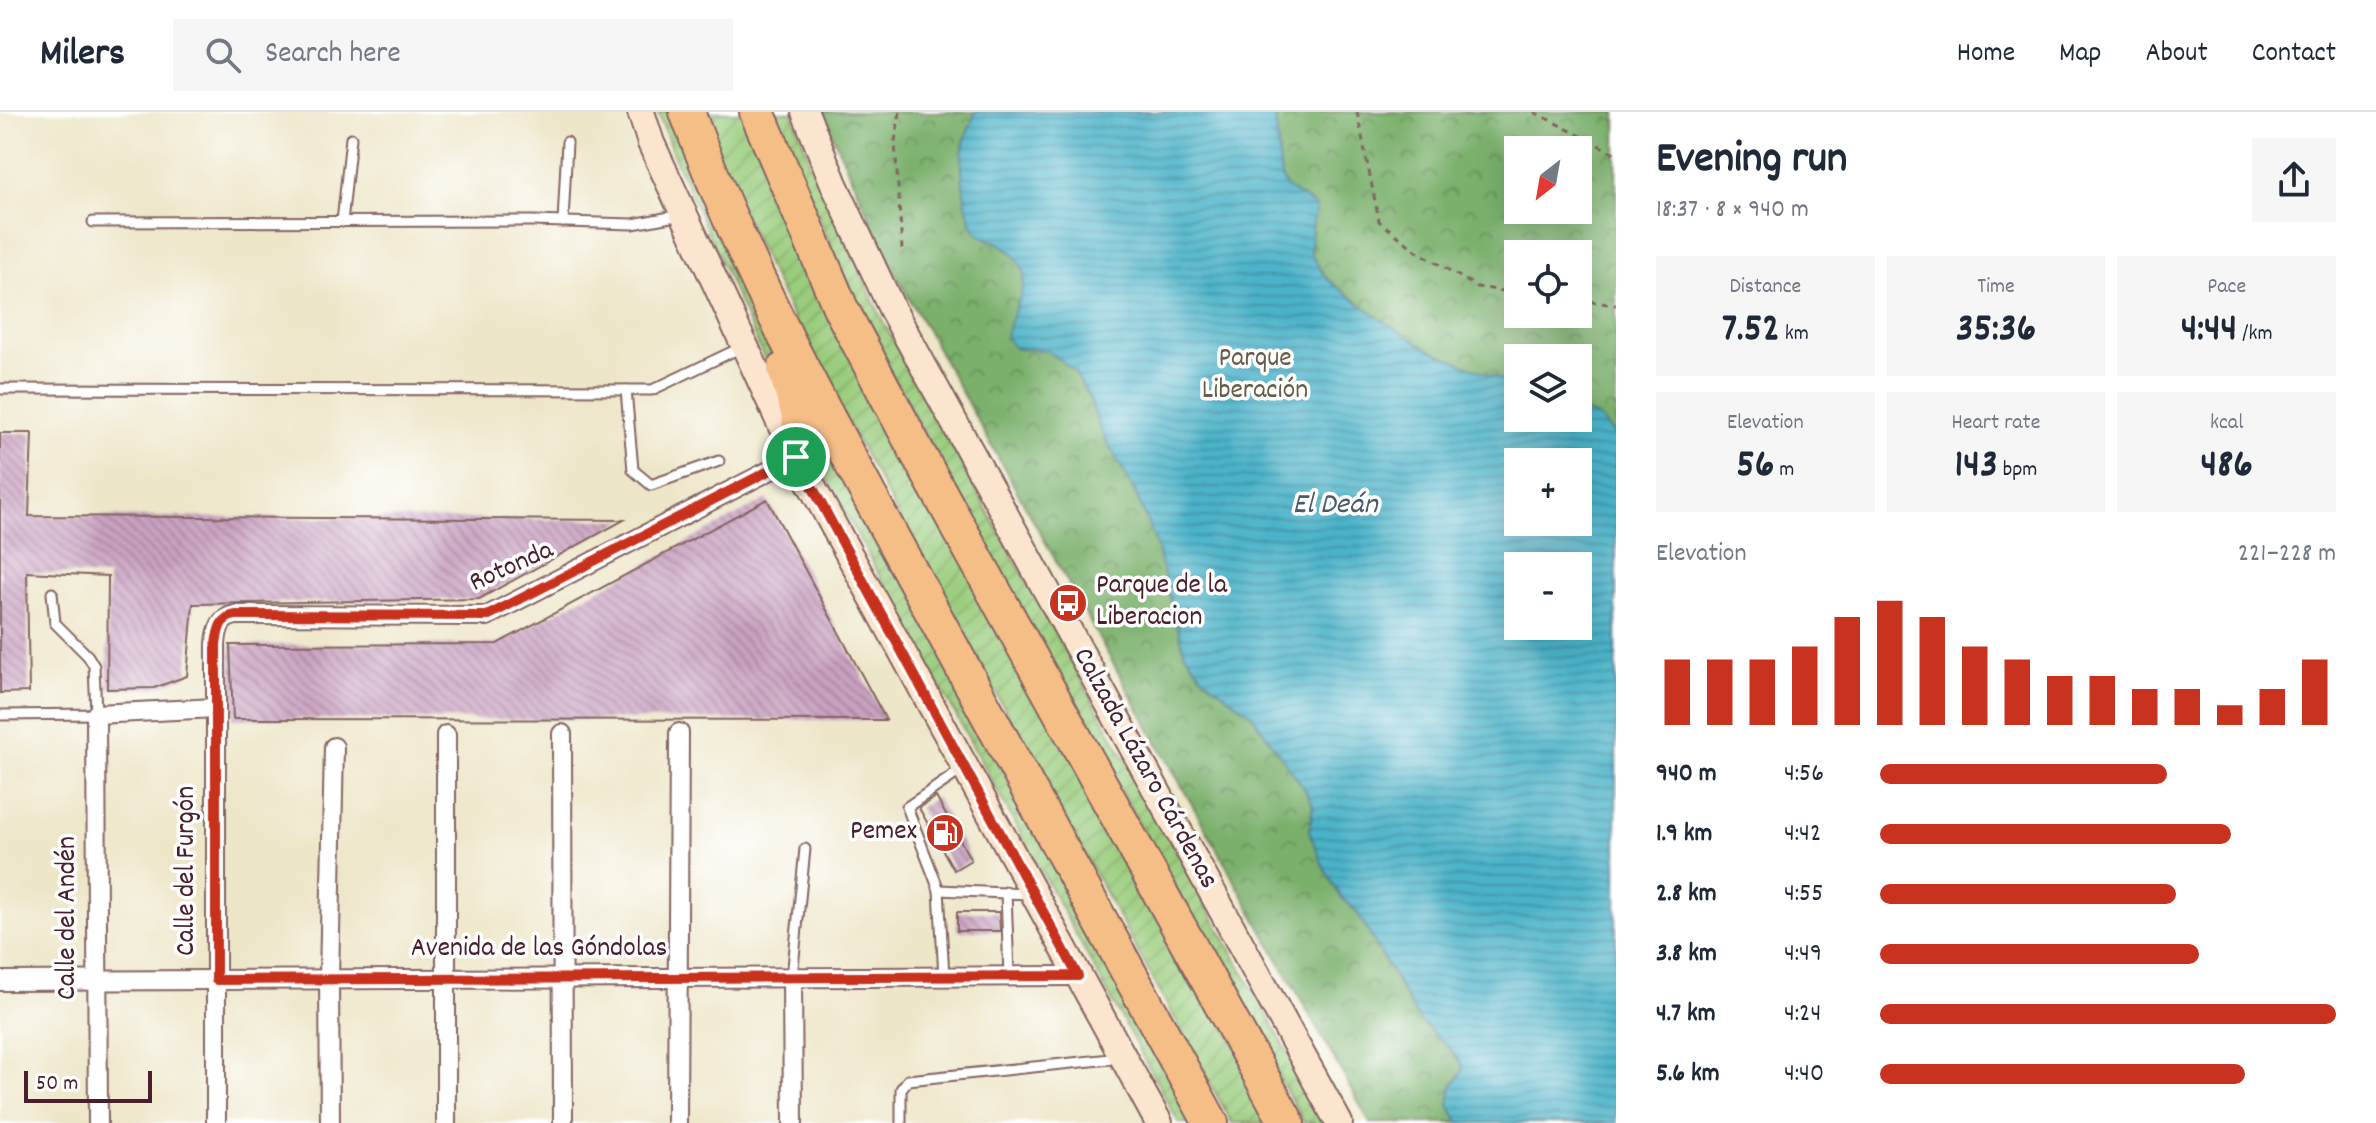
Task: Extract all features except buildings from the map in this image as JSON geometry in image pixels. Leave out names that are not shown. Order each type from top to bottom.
[{"type":"highway","points":[[687,112],[785,336],[1211,1123]]},
{"type":"highway","name":"Calzada Lázaro Cárdenas","points":[[757,112],[841,309],[1287,1123]]},
{"type":"highway","points":[[756,273],[800,418],[796,457]]},
{"type":"main road","points":[[641,112],[651,143],[796,457],[964,769],[1019,893],[1078,976],[1159,1123]]},
{"type":"main road","name":"Calzada Lázaro Cárdenas","points":[[805,112],[834,184],[892,309],[1339,1123]]},
{"type":"street","name":"Rotonda","points":[[224,620],[236,615],[487,616],[796,457]]},
{"type":"street","name":"Calle del Furgón","points":[[216,1123],[216,644],[217,632],[224,620]]},
{"type":"street","points":[[96,714],[216,708]]},
{"type":"street","name":"Calle del Andén","points":[[96,714],[98,1123]]},
{"type":"street","points":[[677,1123],[679,733]]},
{"type":"street","points":[[562,734],[563,1123]]},
{"type":"street","points":[[446,735],[446,1123]]},
{"type":"street","points":[[330,1123],[329,979],[334,747]]},
{"type":"street","name":"Avenida de las Góndolas","points":[[0,981],[1078,976]]},
{"type":"street","points":[[792,977],[793,1123]]},
{"type":"lane","points":[[342,222],[351,138]]},
{"type":"lane","points":[[563,222],[567,142]]},
{"type":"lane","points":[[93,222],[633,224],[685,215]]},
{"type":"lane","points":[[0,389],[652,390],[745,346]]},
{"type":"lane","points":[[626,390],[633,470],[651,485],[719,461]]},
{"type":"lane","points":[[0,715],[96,714],[94,666],[55,623],[52,593]]},
{"type":"lane","points":[[944,976],[939,890],[907,807],[964,769]]},
{"type":"lane","points":[[792,977],[805,849]]},
{"type":"lane","points":[[939,890],[1019,893],[1009,976]]},
{"type":"lane","points":[[901,1123],[901,1089],[908,1080],[1123,1058]]},
{"type":"path","points":[[900,112],[895,141],[902,249]]},
{"type":"path","points":[[1357,112],[1379,221],[1417,251],[1477,287],[1504,291]]},
{"type":"path","points":[[1534,112],[1616,154]]},
{"type":"path","points":[[1592,302],[1616,305]]},
{"type":"green space","points":[[658,112],[678,112],[751,285],[787,409],[674,157]]},
{"type":"green space","points":[[701,112],[745,112],[1276,1123],[1232,1123],[814,362],[736,199]]},
{"type":"green space","points":[[774,112],[792,112],[814,171],[883,322],[1327,1123],[1304,1123],[868,332]]},
{"type":"green space","name":"El Deán","points":[[822,112],[1616,112],[1616,1123],[1370,1123],[891,266]]},
{"type":"green space","points":[[811,405],[1204,1123],[1179,1123],[819,465]]},
{"type":"water","name":"El Deán","points":[[975,112],[1275,112],[1281,177],[1287,188],[1316,206],[1311,254],[1326,278],[1382,320],[1428,349],[1504,381],[1504,432],[1592,432],[1592,415],[1616,436],[1616,1123],[1459,1123],[1449,1105],[1452,1086],[1462,1072],[1462,1065],[1451,1050],[1418,1019],[1357,912],[1341,897],[1332,882],[1309,831],[1313,805],[1305,790],[1251,714],[1203,677],[1185,653],[1155,541],[1135,492],[1100,429],[1090,400],[1074,371],[1046,350],[1019,349],[1006,338],[1024,274],[1013,254],[1000,243],[980,235],[970,219],[964,194],[964,143]]},
{"type":"place","name":"Parque de la Liberacion","points":[[1068,603]]},
{"type":"place","name":"Pemex","points":[[945,833]]},
{"type":"route","points":[[796,457],[1078,976],[216,980],[216,644],[217,632],[224,620],[236,615],[487,616],[796,457]]},
{"type":"park label","name":"Parque Liberación","points":[[1255,376]]}]
